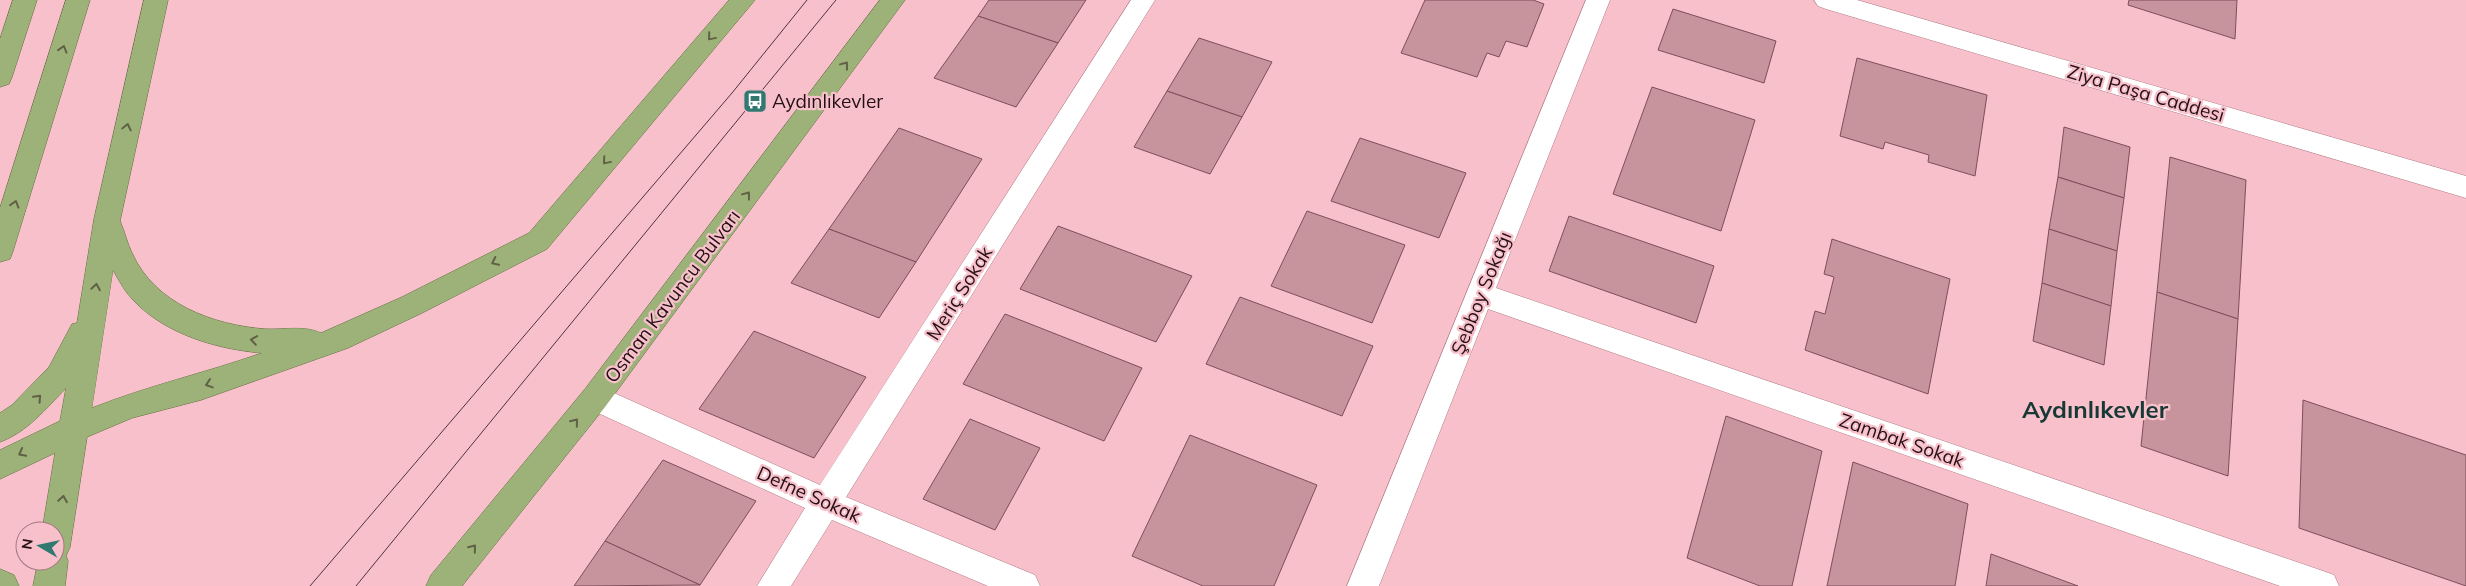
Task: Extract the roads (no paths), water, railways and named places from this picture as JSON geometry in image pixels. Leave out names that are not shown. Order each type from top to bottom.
[{"type":"highway","points":[[0,77],[25,0]]},
{"type":"highway","points":[[0,251],[78,0]]},
{"type":"highway","points":[[59,521],[107,219],[156,0]]},
{"type":"highway","points":[[0,465],[74,428],[130,406],[201,387],[338,338],[412,305],[538,241],[743,0]]},
{"type":"highway","name":"Osman Kavuncu Bulvarı","points":[[442,586],[595,398],[894,0]]},
{"type":"highway","points":[[107,219],[113,246],[125,272],[144,294],[168,312],[195,326],[227,336],[261,342],[299,342],[338,338]]},
{"type":"highway","points":[[0,429],[22,414],[58,376],[92,316]]},
{"type":"highway","points":[[49,586],[51,571]]},
{"type":"street","name":"Meriç Sokak","points":[[774,586],[1143,0]]},
{"type":"street","name":"Şebboy Sokağı","points":[[1363,586],[1598,0]]},
{"type":"street","name":"Ziya Paşa Caddesi","points":[[1826,0],[2466,186]]},
{"type":"street","name":"Zambak Sokak","points":[[1480,294],[2323,586]]},
{"type":"street","name":"Defne Sokak","points":[[595,398],[827,503],[1024,586]]},
{"type":"tram line","points":[[310,586],[732,93],[807,0]]},
{"type":"tram line","points":[[356,586],[836,0]]},
{"type":"place","name":"Aydınlıkevler","points":[[755,101]]},
{"type":"district","name":"Aydınlıkevler","points":[[2095,409]]}]
